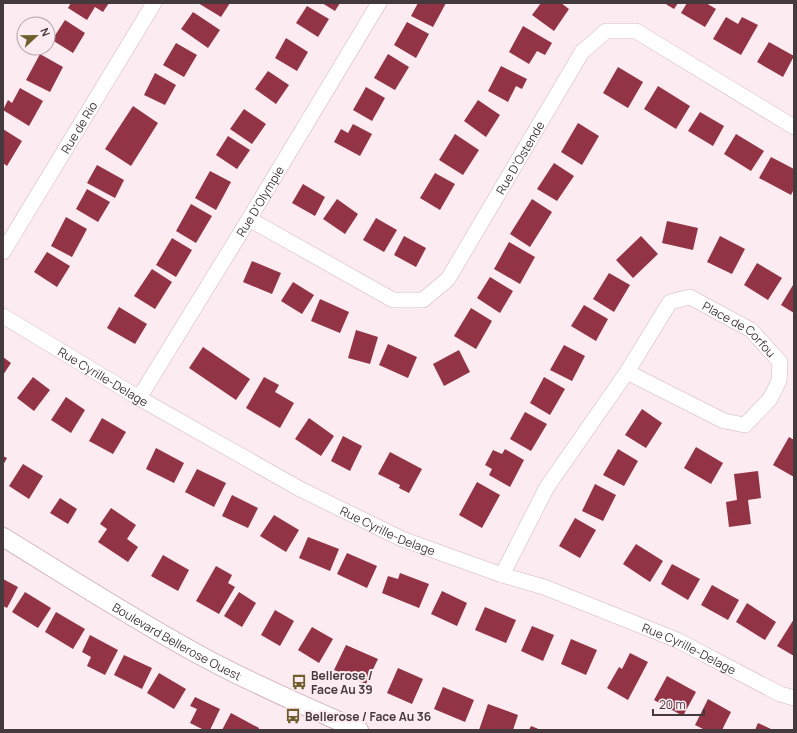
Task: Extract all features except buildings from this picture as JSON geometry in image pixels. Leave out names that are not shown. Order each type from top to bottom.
[{"type":"street","name":"Rue de Rio","points":[[3,252],[154,3]]},
{"type":"street","name":"Rue D'Olympie","points":[[139,398],[249,219],[378,3]]},
{"type":"street","name":"Rue D'Ostende","points":[[249,219],[393,300],[423,300],[448,279],[582,52],[606,31],[636,31],[794,127]]},
{"type":"street","name":"Place de Corfou","points":[[502,575],[547,487],[627,372],[670,302],[690,297],[751,330],[780,362],[779,381],[770,399],[745,424],[724,422],[627,372]]},
{"type":"street","name":"Rue Cyrille-Delage","points":[[3,316],[139,398],[300,489],[395,536],[502,575],[544,587],[677,640],[785,697],[794,698]]},
{"type":"street","name":"Boulevard Bellerose Ouest","points":[[3,537],[200,655],[254,683],[359,730]]},
{"type":"place","name":"Bellerose / Face Au 39","points":[[299,682]]},
{"type":"place","name":"Bellerose / Face Au 36","points":[[293,716]]}]
